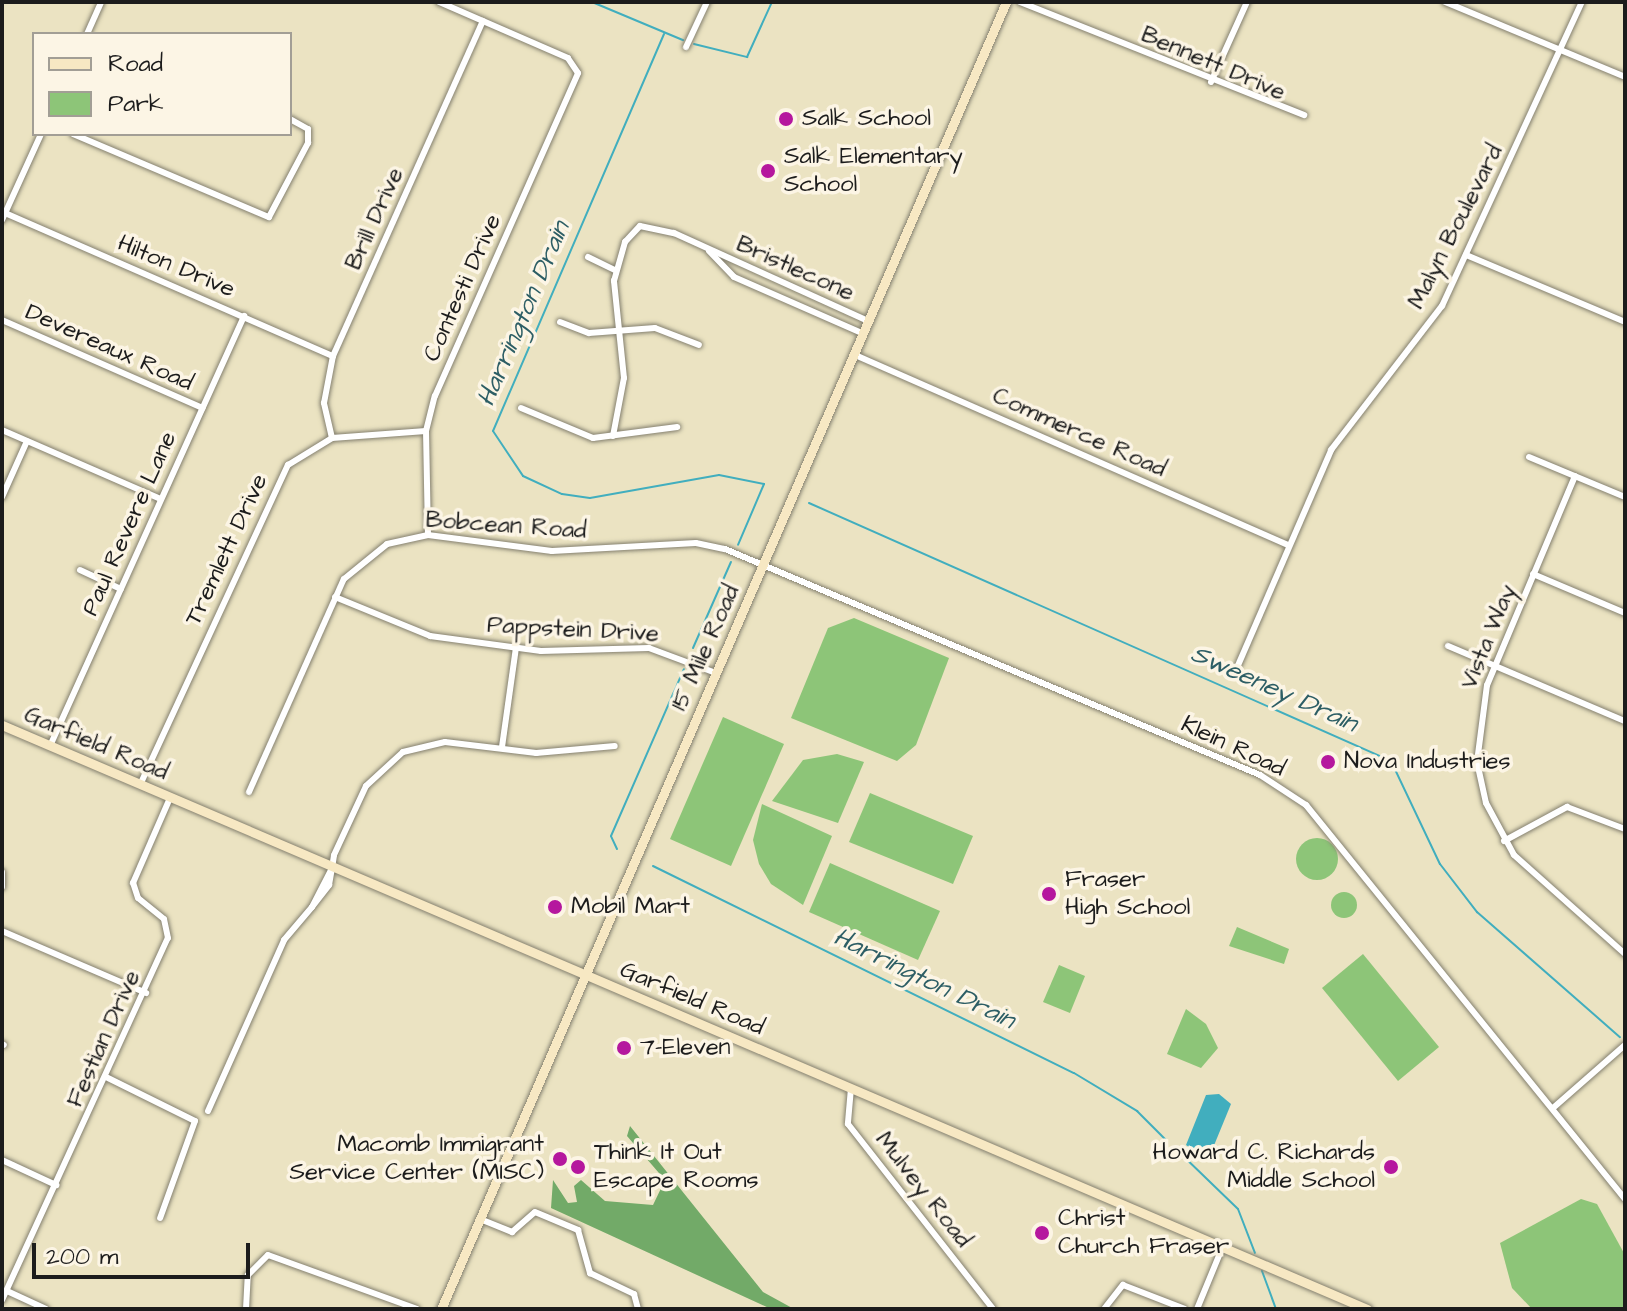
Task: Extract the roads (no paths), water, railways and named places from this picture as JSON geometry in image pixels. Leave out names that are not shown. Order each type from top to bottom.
[{"type":"main road","name":"15 Mile Road","points":[[441,1309],[1006,2]]},
{"type":"main road","name":"Garfield Road","points":[[2,725],[1367,1309]]},
{"type":"street","points":[[89,32],[101,2]]},
{"type":"street","points":[[439,2],[483,21]]},
{"type":"street","points":[[686,47],[707,2]]},
{"type":"street","name":"Bennett Drive","points":[[1020,2],[1211,82],[1304,115]]},
{"type":"street","points":[[1211,82],[1247,2]]},
{"type":"street","points":[[1445,2],[1625,77]]},
{"type":"street","name":"Malyn Boulevard","points":[[1236,670],[1288,545],[1340,433],[1431,321],[1466,255],[1582,2]]},
{"type":"street","name":"Contesti Drive","points":[[428,535],[426,431],[441,380],[578,66],[483,21]]},
{"type":"street","name":"Brill Drive","points":[[332,438],[324,403],[333,356],[483,21]]},
{"type":"street","points":[[78,136],[269,217],[293,177],[308,129],[292,120]]},
{"type":"street","points":[[4,217],[40,136]]},
{"type":"street","name":"Hilton Drive","points":[[4,217],[333,356]]},
{"type":"street","name":"Bristlecone","points":[[613,436],[624,378],[617,330],[615,270],[625,242],[640,226],[707,248],[870,322]]},
{"type":"street","name":"Bristlecone","points":[[707,248],[734,277],[864,334]]},
{"type":"street","points":[[1466,255],[1625,322]]},
{"type":"street","points":[[588,257],[615,270]]},
{"type":"street","name":"Paul Revere Lane","points":[[50,746],[244,316]]},
{"type":"street","name":"Devereaux Road","points":[[2,320],[202,408]]},
{"type":"street","points":[[560,322],[589,333],[655,328],[699,345]]},
{"type":"street","name":"Commerce Road","points":[[855,355],[1288,545]]},
{"type":"street","points":[[521,408],[581,435],[613,436],[677,427]]},
{"type":"street","points":[[2,430],[161,499]]},
{"type":"street","name":"Tremlett Drive","points":[[140,785],[281,476],[297,457],[332,438],[426,431]]},
{"type":"street","points":[[2,497],[27,441]]},
{"type":"street","points":[[1529,457],[1625,497]]},
{"type":"street","name":"Vista Way","points":[[1575,476],[1495,666],[1478,720],[1477,762],[1504,841],[1538,881],[1625,954]]},
{"type":"street","name":"Bobcean Road","points":[[249,792],[335,597],[366,557],[428,535],[552,551],[704,544],[763,565]]},
{"type":"street","name":"Klein Road","points":[[763,565],[1281,787],[1326,826],[1625,1199]]},
{"type":"street","points":[[80,570],[121,589]]},
{"type":"street","points":[[1533,574],[1625,613]]},
{"type":"street","name":"Pappstein Drive","points":[[335,597],[417,633],[516,648],[649,648],[716,673]]},
{"type":"street","points":[[1448,646],[1625,721]]},
{"type":"street","points":[[502,747],[516,648]]},
{"type":"street","points":[[208,1111],[284,940],[312,907],[332,868],[354,807],[390,759],[430,743],[552,753],[615,746]]},
{"type":"street","name":"Festian Drive","points":[[2,1300],[108,1078],[146,993],[169,931],[133,883],[170,798]]},
{"type":"street","points":[[1504,841],[1567,807],[1625,829]]},
{"type":"street","points":[[2,887],[3,872]]},
{"type":"street","points":[[2,931],[146,993]]},
{"type":"street","points":[[1553,1108],[1625,1045]]},
{"type":"street","points":[[108,1078],[195,1121],[160,1218]]},
{"type":"street","name":"Mulvey Road","points":[[851,1088],[848,1124],[992,1309]]},
{"type":"street","points":[[2,1160],[56,1185]]},
{"type":"street","points":[[1616,1187],[1625,1180]]},
{"type":"street","points":[[480,1219],[512,1232],[535,1212],[578,1230],[590,1273],[634,1294],[638,1307]]},
{"type":"street","points":[[1197,1309],[1223,1246]]},
{"type":"street","points":[[246,1309],[248,1275],[262,1256],[417,1309]]},
{"type":"street","points":[[1104,1309],[1123,1285],[1185,1309]]},
{"type":"street","points":[[7,1291],[46,1309]]},
{"type":"water","points":[[1219,1094],[1231,1104],[1208,1160],[1186,1145],[1206,1095]]},
{"type":"waterway","name":"Harrington Drain","points":[[592,2],[683,40]]},
{"type":"waterway","points":[[694,44],[747,57],[772,2]]},
{"type":"waterway","name":"Harrington Drain","points":[[664,34],[493,431],[523,476],[562,494],[590,498],[719,475],[764,484],[738,545]]},
{"type":"waterway","name":"Sweeney Drain","points":[[809,503],[1391,761],[1440,864],[1477,912],[1620,1037]]},
{"type":"waterway","name":"Harrington Drain","points":[[693,648],[731,562]]},
{"type":"waterway","name":"Harrington Drain","points":[[617,849],[611,836],[684,669]]},
{"type":"waterway","name":"Harrington Drain","points":[[653,866],[1074,1073],[1137,1111],[1167,1141]]},
{"type":"waterway","name":"Harrington Drain","points":[[1179,1152],[1238,1209],[1255,1253]]},
{"type":"waterway","name":"Harrington Drain","points":[[1262,1271],[1276,1309]]},
{"type":"place","name":"Salk School","points":[[786,119]]},
{"type":"place","name":"Salk Elementary School","points":[[768,171]]},
{"type":"place","name":"Nova Industries","points":[[1328,762]]},
{"type":"place","name":"Fraser High School","points":[[1049,894]]},
{"type":"place","name":"Mobil Mart","points":[[555,907]]},
{"type":"place","name":"7-Eleven","points":[[624,1048]]},
{"type":"place","name":"Macomb Immigrant Service Center (MISC)","points":[[560,1159]]},
{"type":"place","name":"Think It Out Escape Rooms","points":[[578,1167]]},
{"type":"place","name":"Howard C. Richards Middle School","points":[[1391,1167]]},
{"type":"place","name":"Christ Church Fraser","points":[[1042,1233]]}]
